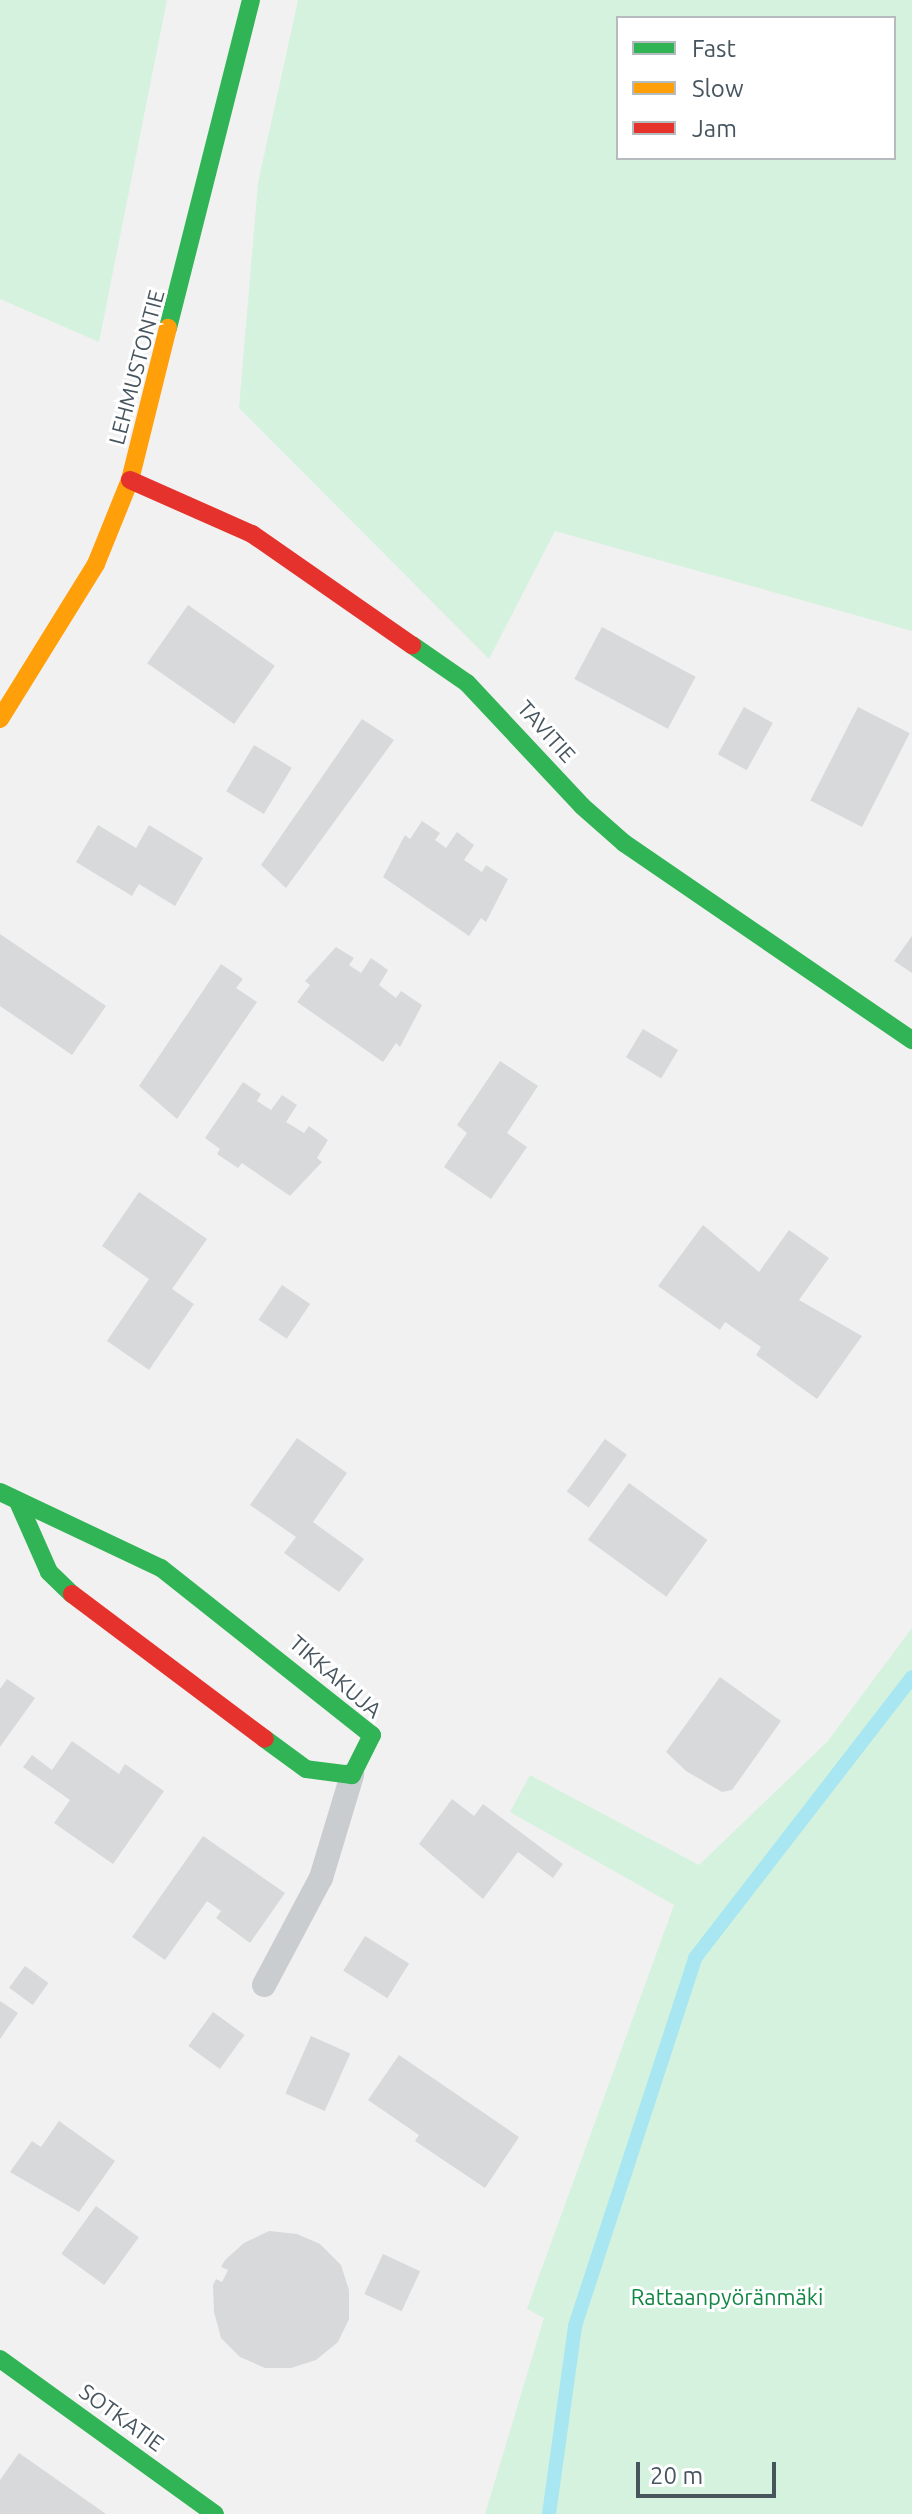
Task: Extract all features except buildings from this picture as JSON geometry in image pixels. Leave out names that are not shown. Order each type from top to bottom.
[{"type":"street","name":"LEHMUSTONTIE","points":[[0,719],[96,564],[130,480],[251,0]]},
{"type":"street","name":"TAVITIE","points":[[130,480],[252,534],[467,683],[582,806],[624,843],[912,1040]]},
{"type":"street","name":"TIKKAKUJA","points":[[0,1492],[19,1504],[81,1527],[161,1568],[304,1678],[372,1735],[352,1775]]},
{"type":"street","points":[[19,1504],[49,1572],[90,1612],[306,1769],[352,1775]]},
{"type":"street","name":"SOTKATIE","points":[[0,2359],[215,2514]]},
{"type":"lane","points":[[264,1985],[321,1878],[352,1775]]},
{"type":"green space","points":[[0,0],[167,0],[99,342],[0,299]]},
{"type":"green space","points":[[298,0],[912,0],[912,631],[555,531],[489,659],[239,408],[258,183]]},
{"type":"green space","name":"Rattaanpyöränmäki","points":[[912,1628],[912,2514],[485,2514],[544,2318],[527,2309],[674,1905],[510,1812],[530,1775],[699,1865],[827,1742]]},
{"type":"waterway","points":[[549,2514],[575,2326],[695,1958],[912,1677]]},
{"type":"traffic: fast","points":[[168,328],[251,0]]},
{"type":"traffic: fast","points":[[412,645],[467,683],[582,806],[624,843],[912,1040]]},
{"type":"traffic: fast","points":[[0,1492],[161,1568],[372,1735],[352,1775],[306,1769],[265,1739]]},
{"type":"traffic: fast","points":[[19,1504],[49,1572],[72,1594]]},
{"type":"traffic: fast","points":[[0,2359],[215,2514]]},
{"type":"traffic: slow","points":[[0,719],[96,564],[130,480],[168,328]]},
{"type":"traffic: jam","points":[[130,480],[252,534],[412,645]]},
{"type":"traffic: jam","points":[[72,1594],[265,1739]]}]
